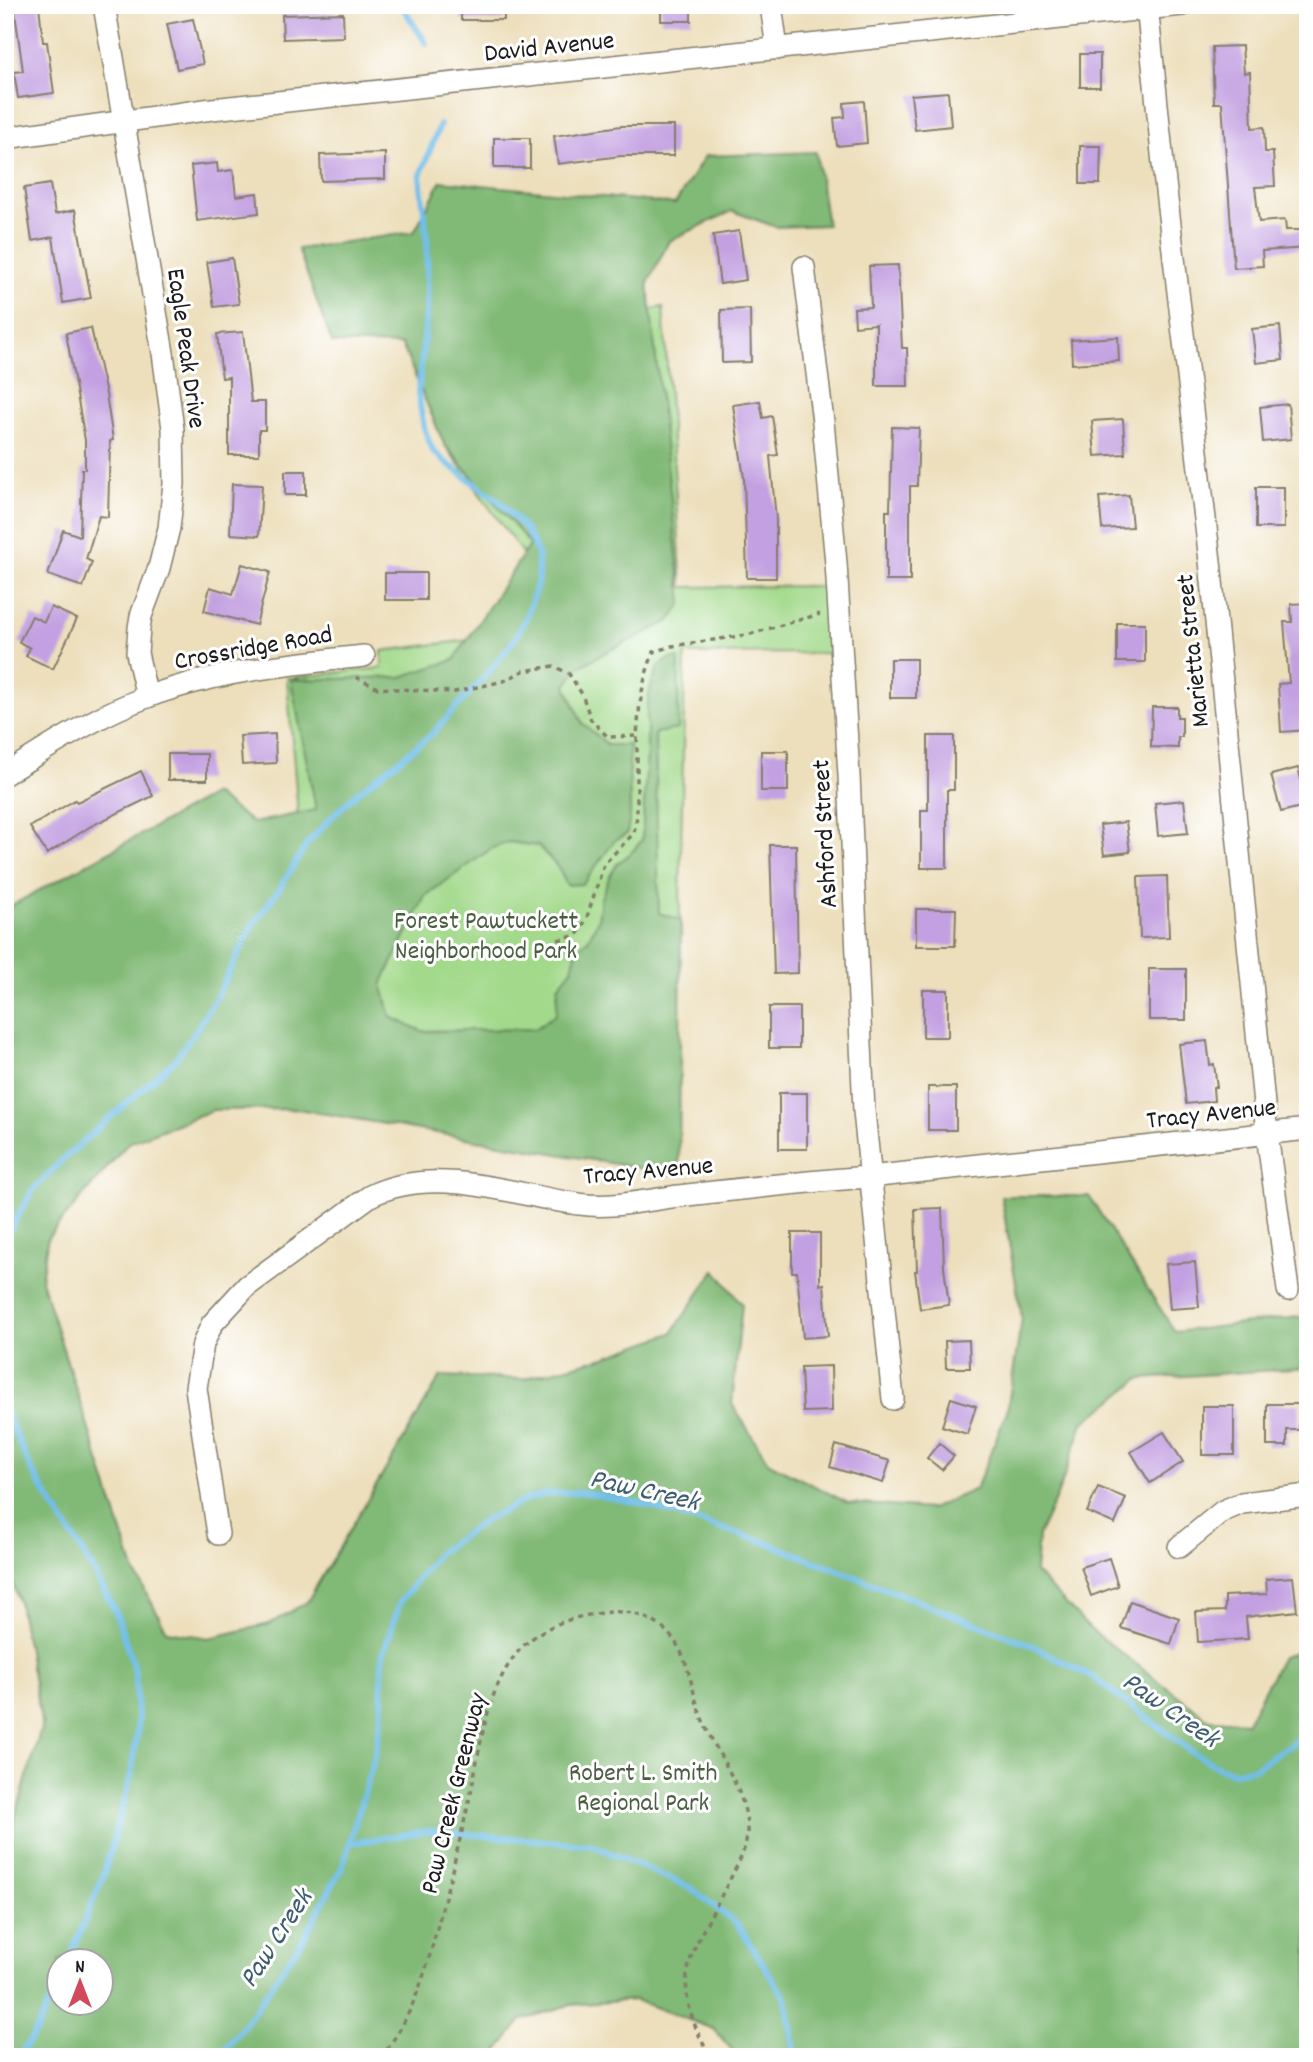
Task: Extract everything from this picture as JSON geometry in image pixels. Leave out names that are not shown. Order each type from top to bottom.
[{"type":"street","name":"Eagle Peak Drive","points":[[104,5],[163,353],[175,457],[169,528],[139,628],[137,653],[147,697]]},
{"type":"street","points":[[771,5],[777,50]]},
{"type":"street","name":"David Avenue","points":[[5,138],[212,109],[1182,5]]},
{"type":"street","name":"Marietta Street","points":[[1148,7],[1164,174],[1210,561],[1267,1134],[1288,1290]]},
{"type":"street","name":"Ashford Street","points":[[804,267],[824,422],[839,610],[864,1111],[893,1399]]},
{"type":"street","name":"Crossridge Road","points":[[5,774],[73,733],[147,697],[224,674],[364,656]]},
{"type":"street","name":"Tracy Avenue","points":[[218,1534],[196,1388],[203,1344],[212,1324],[247,1286],[370,1196],[396,1186],[440,1181],[571,1203],[600,1205],[1308,1129]]},
{"type":"street","points":[[1179,1547],[1223,1511],[1242,1503],[1308,1495]]},
{"type":"path","points":[[558,940],[577,935],[586,920],[604,864],[634,833],[637,816],[639,708],[647,668],[654,652],[672,646],[747,635],[801,618],[839,610]]},
{"type":"path","points":[[331,660],[360,680],[378,688],[456,692],[504,681],[523,671],[554,666],[569,674],[582,694],[590,720],[608,737],[637,736]]},
{"type":"path","name":"Paw Creek Greenway","points":[[381,2057],[405,2022],[420,1988],[464,1827],[487,1716],[504,1671],[519,1651],[561,1621],[588,1614],[617,1612],[638,1615],[655,1622],[675,1641],[684,1657],[700,1713],[743,1808],[746,1841],[698,1940],[685,1978],[686,1996],[696,2030],[710,2057]]},
{"type":"green space","name":"Robert L. Smith Regional Park","points":[[816,152],[827,225],[776,227],[732,211],[669,241],[648,283],[682,603],[670,621],[578,668],[566,686],[582,723],[608,745],[629,745],[630,815],[627,834],[615,840],[583,884],[567,885],[557,866],[538,846],[508,842],[491,849],[425,896],[382,984],[391,1017],[422,1031],[535,1029],[556,1014],[558,987],[572,969],[577,948],[588,940],[598,920],[601,898],[609,878],[617,864],[642,840],[647,707],[651,686],[658,668],[669,659],[679,658],[678,729],[655,733],[659,913],[681,920],[679,1175],[298,1109],[213,1110],[128,1143],[48,1237],[41,1280],[134,1570],[167,1631],[209,1638],[269,1624],[307,1602],[441,1376],[522,1379],[605,1357],[672,1333],[715,1270],[742,1304],[732,1404],[769,1463],[848,1503],[931,1509],[976,1489],[1007,1411],[1022,1318],[1001,1196],[1089,1196],[1175,1332],[1308,1316],[1308,1368],[1140,1379],[1083,1423],[1059,1491],[1038,1536],[1035,1572],[1090,1629],[1210,1720],[1247,1722],[1282,1657],[1308,1648],[1308,2057],[738,2057],[714,2029],[635,2000],[569,2005],[522,2020],[493,2057],[5,2057],[5,1853],[42,1725],[18,1598],[5,1564],[5,909],[214,794],[253,823],[316,810],[291,680],[401,677],[454,660],[530,544],[444,444],[402,345],[332,343],[298,249],[414,232],[441,181],[675,204],[705,156]]},
{"type":"green space","name":"Forest Pawtuckett Neighborhood Park","points":[[663,307],[682,587],[830,586],[834,653],[685,654],[675,1150],[15,1071],[303,878],[287,678],[382,668],[382,651],[575,627],[444,444],[435,350]]},
{"type":"building","points":[[14,5],[39,5],[43,42],[47,42],[54,93],[18,98],[14,72],[23,71]]},
{"type":"building","points":[[461,5],[504,5],[504,20],[461,20]]},
{"type":"building","points":[[661,5],[691,5],[691,21],[661,21]]},
{"type":"building","points":[[343,13],[344,37],[283,39],[282,15]]},
{"type":"building","points":[[193,19],[203,64],[177,69],[167,24]]},
{"type":"building","points":[[1242,46],[1244,73],[1250,72],[1252,128],[1264,127],[1265,152],[1273,152],[1275,186],[1255,187],[1259,222],[1285,220],[1286,230],[1308,230],[1308,248],[1262,251],[1263,266],[1234,268],[1222,103],[1214,103],[1212,47]]},
{"type":"building","points":[[1080,54],[1100,54],[1100,87],[1080,87]]},
{"type":"building","points":[[948,92],[951,126],[915,130],[911,95]]},
{"type":"building","points":[[864,101],[867,143],[837,146],[834,118],[845,117],[844,103]]},
{"type":"building","points":[[621,126],[674,126],[674,156],[621,156],[558,164],[554,136]]},
{"type":"building","points":[[494,138],[530,138],[530,168],[494,168]]},
{"type":"building","points":[[1080,146],[1101,146],[1100,184],[1080,184]]},
{"type":"building","points":[[385,153],[385,179],[321,181],[320,155]]},
{"type":"building","points":[[217,163],[218,172],[233,170],[236,196],[257,193],[259,213],[197,221],[191,166]]},
{"type":"building","points":[[50,184],[55,214],[75,210],[91,298],[63,303],[53,237],[32,241],[24,188]]},
{"type":"building","points":[[739,231],[746,280],[720,284],[713,235]]},
{"type":"building","points":[[232,258],[239,304],[214,307],[207,262]]},
{"type":"building","points":[[898,265],[902,348],[907,348],[908,386],[876,386],[876,324],[855,326],[854,308],[871,307],[869,266]]},
{"type":"building","points":[[750,309],[751,362],[722,363],[721,310]]},
{"type":"building","points":[[1280,326],[1283,360],[1256,363],[1252,329]]},
{"type":"building","points":[[91,328],[113,440],[110,441],[108,517],[99,516],[86,559],[92,562],[83,587],[48,575],[63,530],[80,536],[85,440],[66,333]]},
{"type":"building","points":[[243,332],[251,402],[265,402],[265,430],[259,430],[259,455],[229,455],[229,377],[222,378],[217,334]]},
{"type":"building","points":[[1118,337],[1119,361],[1072,364],[1071,340]]},
{"type":"building","points":[[760,401],[763,418],[772,416],[778,455],[770,456],[776,519],[776,578],[747,578],[744,478],[733,405]]},
{"type":"building","points":[[1288,404],[1291,439],[1263,442],[1260,407]]},
{"type":"building","points":[[1123,419],[1125,454],[1095,456],[1092,421]]},
{"type":"building","points":[[892,427],[919,428],[917,486],[910,486],[910,581],[886,581],[886,511],[890,511]]},
{"type":"building","points":[[285,471],[306,471],[306,495],[285,495]]},
{"type":"building","points":[[232,484],[262,485],[259,536],[230,534]]},
{"type":"building","points":[[1256,487],[1284,487],[1284,528],[1256,528]]},
{"type":"building","points":[[1129,495],[1132,527],[1102,529],[1099,497]]},
{"type":"building","points":[[242,564],[270,572],[256,625],[204,611],[210,587],[233,594]]},
{"type":"building","points":[[385,573],[426,573],[426,600],[385,600]]},
{"type":"building","points":[[1308,603],[1308,658],[1305,658],[1308,730],[1281,732],[1278,684],[1289,683],[1284,622],[1292,622],[1291,604]]},
{"type":"building","points":[[51,607],[77,619],[53,669],[26,656],[30,648],[19,642],[32,616],[44,622]]},
{"type":"building","points":[[1117,623],[1145,623],[1145,662],[1117,662]]},
{"type":"building","points":[[890,659],[916,659],[916,698],[890,698]]},
{"type":"building","points":[[1152,707],[1177,707],[1177,717],[1182,717],[1182,737],[1178,737],[1178,748],[1151,747]]},
{"type":"building","points":[[275,734],[276,763],[242,765],[240,736]]},
{"type":"building","points":[[928,736],[954,736],[954,790],[947,790],[947,868],[921,868],[921,810],[928,810]]},
{"type":"building","points":[[761,751],[788,751],[788,791],[761,791]]},
{"type":"building","points":[[168,754],[207,754],[207,780],[168,780]]},
{"type":"building","points":[[1298,768],[1308,805],[1281,812],[1271,775]]},
{"type":"building","points":[[141,771],[153,796],[91,826],[47,854],[30,827],[75,800],[77,802]]},
{"type":"building","points":[[1184,800],[1188,833],[1158,836],[1155,803]]},
{"type":"building","points":[[1126,822],[1130,852],[1104,855],[1100,825]]},
{"type":"building","points":[[770,845],[796,845],[798,973],[774,974]]},
{"type":"building","points":[[1167,876],[1169,937],[1140,938],[1138,877]]},
{"type":"building","points":[[916,909],[956,909],[955,946],[916,946]]},
{"type":"building","points":[[1149,969],[1186,969],[1186,1020],[1149,1020]]},
{"type":"building","points":[[923,990],[948,990],[948,1037],[923,1037]]},
{"type":"building","points":[[769,1007],[799,1007],[799,1048],[769,1048]]},
{"type":"building","points":[[1207,1041],[1210,1065],[1214,1064],[1217,1087],[1213,1087],[1214,1101],[1186,1104],[1179,1044]]},
{"type":"building","points":[[928,1087],[956,1087],[956,1130],[928,1130]]},
{"type":"building","points":[[779,1093],[807,1093],[807,1149],[779,1149]]},
{"type":"building","points":[[942,1208],[944,1268],[949,1305],[920,1309],[915,1271],[915,1209]]},
{"type":"building","points":[[792,1233],[820,1233],[820,1285],[824,1284],[828,1336],[803,1338],[797,1272],[792,1272]]},
{"type":"building","points":[[1195,1262],[1199,1307],[1170,1309],[1166,1264]]},
{"type":"building","points":[[969,1340],[970,1368],[946,1368],[945,1341]]},
{"type":"building","points":[[831,1366],[832,1411],[803,1412],[801,1367]]},
{"type":"building","points":[[951,1398],[976,1406],[967,1434],[942,1426]]},
{"type":"building","points":[[1267,1404],[1299,1404],[1299,1430],[1287,1430],[1287,1446],[1267,1446]]},
{"type":"building","points":[[1202,1406],[1234,1406],[1234,1455],[1202,1455]]},
{"type":"building","points":[[1164,1432],[1183,1462],[1150,1483],[1131,1452]]},
{"type":"building","points":[[939,1443],[954,1456],[942,1470],[927,1458]]},
{"type":"building","points":[[836,1445],[890,1461],[883,1483],[830,1467]]},
{"type":"building","points":[[1098,1487],[1126,1498],[1115,1524],[1087,1512]]},
{"type":"building","points":[[1109,1558],[1118,1586],[1091,1596],[1081,1567]]},
{"type":"building","points":[[1293,1577],[1297,1611],[1246,1617],[1248,1639],[1198,1642],[1196,1612],[1225,1611],[1225,1596],[1267,1594],[1266,1579]]},
{"type":"building","points":[[1130,1601],[1179,1618],[1171,1644],[1121,1628]]},
{"type":"waterway","points":[[404,5],[405,11],[426,43]]},
{"type":"waterway","points":[[5,1238],[33,1190],[59,1163],[174,1061],[216,998],[255,921],[276,894],[307,844],[358,792],[431,735],[488,673],[515,639],[526,618],[538,582],[538,554],[526,530],[500,502],[433,451],[424,428],[418,393],[427,309],[427,239],[420,176],[440,125]]},
{"type":"waterway","points":[[5,1411],[32,1471],[91,1566],[116,1613],[135,1671],[138,1727],[131,1776],[104,1874],[75,1946]]},
{"type":"waterway","name":"Paw Creek","points":[[219,2057],[244,2026],[304,1938],[343,1865],[375,1756],[382,1714],[382,1658],[400,1602],[438,1553],[486,1520],[528,1499],[547,1494],[582,1492],[639,1503],[765,1542],[1031,1645],[1094,1678],[1192,1752],[1220,1768],[1234,1772],[1255,1768],[1308,1733]]},
{"type":"waterway","points":[[350,1843],[430,1831],[592,1845],[691,1888],[737,1924],[786,1999],[796,2057]]},
{"type":"waterway","points":[[18,2057],[34,2035],[46,2010]]}]
